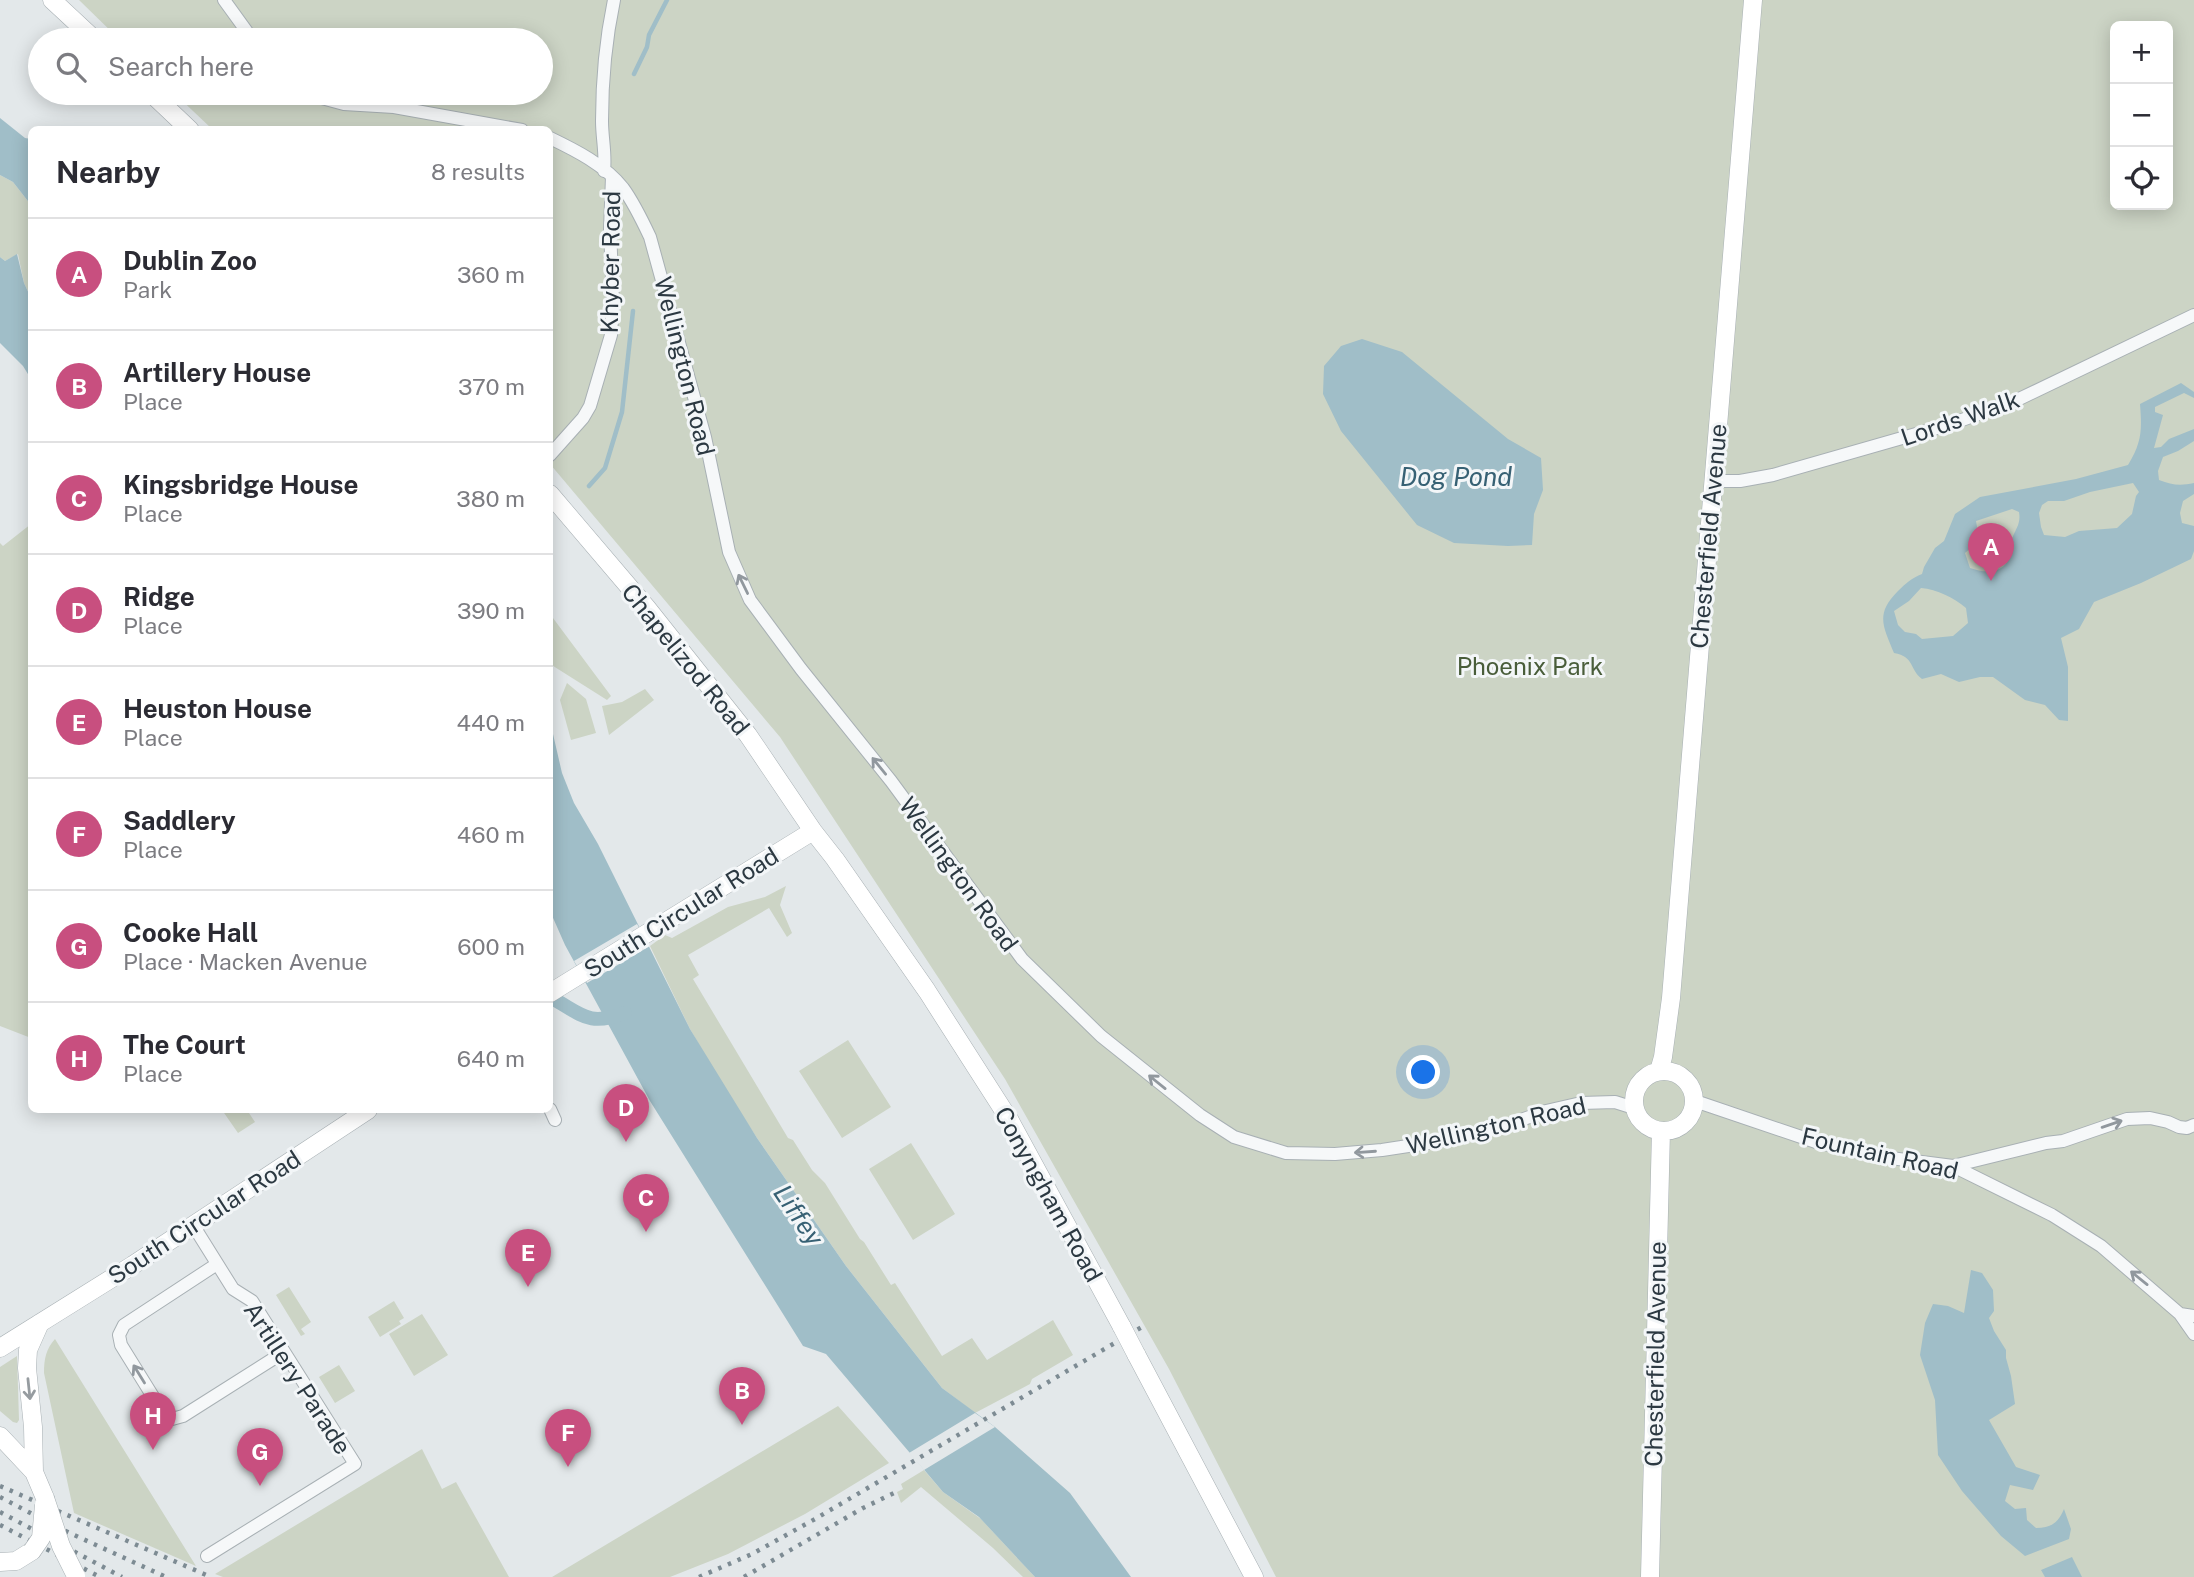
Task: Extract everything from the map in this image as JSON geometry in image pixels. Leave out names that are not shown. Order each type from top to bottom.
[{"type":"main road","points":[[52,0],[82,28]]},
{"type":"main road","name":"Chesterfield Avenue","points":[[1659,1070],[1664,1057],[1671,998],[1753,0]]},
{"type":"main road","points":[[164,105],[186,126]]},
{"type":"main road","name":"Chapelizod Road","points":[[553,498],[647,608],[748,735],[813,831]]},
{"type":"main road","name":"South Circular Road","points":[[553,991],[813,831]]},
{"type":"main road","name":"Conyngham Road","points":[[813,831],[934,1000],[991,1089],[1054,1200],[1254,1577]]},
{"type":"main road","points":[[1659,1070],[1677,1073],[1685,1078],[1690,1084],[1695,1101],[1688,1120],[1671,1131],[1651,1129],[1644,1124],[1634,1108],[1636,1088],[1649,1074],[1659,1070]]},
{"type":"main road","name":"South Circular Road","points":[[0,1348],[363,1113]]},
{"type":"main road","name":"Chesterfield Avenue","points":[[1650,1577],[1661,1131]]},
{"type":"main road","points":[[34,1472],[27,1368],[28,1350],[40,1323]]},
{"type":"main road","points":[[0,1436],[34,1472],[61,1546],[76,1576]]},
{"type":"main road","points":[[0,1562],[16,1561],[32,1551],[41,1538],[45,1498]]},
{"type":"main road","points":[[0,1570],[11,1577]]},
{"type":"street","points":[[224,0],[244,28]]},
{"type":"street","name":"Khyber Road","points":[[553,452],[590,406],[611,335],[613,302],[602,103],[614,0]]},
{"type":"street","points":[[361,105],[394,107],[500,126]]},
{"type":"street","name":"Wellington Road","points":[[553,140],[608,174],[623,188],[650,237],[705,437],[729,552],[750,600],[801,669],[891,781],[1022,960],[1101,1036],[1200,1115],[1234,1137],[1286,1153],[1335,1154],[1454,1139],[1581,1103],[1615,1102],[1634,1108]]},
{"type":"street","name":"Lords Walk","points":[[1713,481],[1740,481],[1773,475],[1951,424],[2017,400],[2194,315]]},
{"type":"street","name":"Fountain Road","points":[[1695,1101],[1816,1142],[1875,1156],[1953,1166],[2001,1187],[2101,1246],[2180,1314],[2194,1334]]},
{"type":"street","points":[[1953,1166],[2063,1141],[2127,1119],[2150,1118],[2179,1127],[2192,1127]]},
{"type":"street","points":[[1999,1154],[1990,1171],[1992,1178],[2001,1187]]},
{"type":"street","name":"Artillery Parade","points":[[194,1225],[233,1289],[252,1301],[355,1464],[207,1556]]},
{"type":"street","points":[[217,1264],[124,1325],[119,1335],[121,1345],[165,1416],[172,1419],[183,1416],[284,1352]]},
{"type":"street","points":[[2180,1314],[2194,1316]]},
{"type":"green space","name":"Phoenix Park","points":[[79,0],[2194,0],[2194,1577],[1276,1577],[1169,1369],[1005,1079],[780,737],[553,468],[553,126],[209,126],[187,105],[553,105],[553,28],[108,28]]},
{"type":"green space","points":[[0,175],[13,182],[28,201],[28,292],[18,254],[5,261],[0,257]]},
{"type":"green space","points":[[28,526],[28,1037],[0,1026],[0,543],[3,546]]},
{"type":"green space","points":[[553,618],[611,696],[607,700],[553,666]]},
{"type":"green space","points":[[567,683],[586,699],[596,733],[571,740],[560,700]]},
{"type":"green space","points":[[645,689],[654,700],[609,735],[602,706],[622,702]]},
{"type":"green space","points":[[786,886],[780,905],[792,933],[787,937],[769,908],[688,955],[699,975],[693,979],[788,1138],[793,1140],[812,1170],[825,1183],[891,1285],[895,1283],[942,1356],[972,1338],[987,1360],[1053,1320],[1073,1355],[1032,1379],[1030,1384],[975,1413],[942,1388],[846,1266],[723,1086],[690,1029],[650,946],[665,935],[672,938],[728,907],[765,897]]},
{"type":"green space","points":[[848,1040],[891,1107],[842,1138],[799,1071]]},
{"type":"green space","points":[[224,1113],[249,1113],[255,1122],[238,1133]]},
{"type":"green space","points":[[911,1143],[955,1214],[913,1240],[869,1169]]},
{"type":"green space","points":[[289,1287],[311,1322],[301,1329],[305,1334],[301,1336],[276,1295]]},
{"type":"green space","points":[[394,1301],[404,1318],[399,1321],[401,1324],[380,1337],[368,1317]]},
{"type":"green space","points":[[422,1314],[448,1355],[414,1376],[389,1334]]},
{"type":"green space","points":[[55,1339],[196,1566],[74,1513],[44,1373],[46,1354]]},
{"type":"green space","points":[[17,1356],[17,1423],[0,1411],[0,1367]]},
{"type":"green space","points":[[339,1365],[355,1391],[335,1403],[319,1377]]},
{"type":"green space","points":[[838,1406],[889,1463],[805,1514],[728,1554],[670,1577],[552,1577]]},
{"type":"green space","points":[[422,1449],[442,1489],[456,1482],[509,1577],[223,1577],[215,1574]]},
{"type":"green space","points":[[924,1470],[943,1492],[981,1519],[1035,1577],[1023,1577],[921,1487],[901,1503],[897,1492],[903,1489],[901,1484]]},
{"type":"water","points":[[0,118],[28,138],[28,201],[13,182],[0,175]]},
{"type":"water","points":[[17,254],[28,292],[28,374],[0,343],[0,257],[5,261]]},
{"type":"water","name":"Dog Pond","points":[[1362,339],[1402,352],[1508,439],[1541,458],[1543,490],[1534,514],[1532,545],[1454,543],[1417,525],[1341,431],[1323,394],[1324,366],[1341,346]]},
{"type":"water","points":[[2181,383],[2194,392],[2194,398],[2184,393],[2155,407],[2155,412],[2163,415],[2154,448],[2161,447],[2169,439],[2194,429],[2194,441],[2163,457],[2158,471],[2159,480],[2164,482],[2180,485],[2194,483],[2194,494],[2183,501],[2180,513],[2182,523],[2194,526],[2194,551],[2191,559],[2094,602],[2079,629],[2061,638],[2068,667],[2068,721],[2059,720],[2045,705],[2025,700],[1993,677],[1959,682],[1941,674],[1922,679],[1909,660],[1894,653],[1884,628],[1884,614],[1898,591],[1922,574],[1935,548],[1944,541],[1955,514],[1980,497],[2076,479],[2128,465],[2140,436],[2140,404]],"holes":[[[2133,483],[2139,492],[2132,514],[2117,528],[2079,531],[2065,537],[2044,535],[2039,513],[2042,505],[2048,501],[2064,501],[2090,492]],[[2012,509],[2019,512],[2019,523],[2008,559],[2000,569],[1985,571],[1970,568],[1965,553],[1976,539],[1976,521]],[[1921,588],[1939,592],[1966,608],[1968,623],[1953,636],[1922,639],[1916,634],[1905,632],[1898,625],[1894,611],[1909,601]]]},
{"type":"water","name":"Liffey","points":[[553,734],[562,773],[574,803],[598,844],[690,1029],[757,1138],[846,1266],[942,1388],[995,1427],[1070,1493],[1131,1577],[1035,1577],[979,1517],[943,1492],[826,1354],[803,1346],[650,1101],[565,945],[553,918]]},
{"type":"water","points":[[1971,1270],[1982,1273],[1993,1290],[1994,1311],[1989,1318],[2006,1350],[2015,1404],[1989,1420],[2016,1467],[2040,1475],[2033,1490],[2010,1485],[2005,1501],[2015,1509],[2026,1508],[2027,1520],[2036,1528],[2053,1524],[2064,1509],[2071,1529],[2069,1539],[2025,1556],[2001,1536],[1962,1491],[1938,1455],[1935,1400],[1920,1355],[1925,1323],[1933,1304],[1948,1306],[1964,1313]]},
{"type":"water","points":[[2072,1557],[2082,1577],[2045,1577],[2041,1570]]},
{"type":"pier","points":[[637,924],[650,946],[587,983],[574,961]]},
{"type":"pier","points":[[975,1413],[995,1427],[924,1470],[909,1453]]},
{"type":"waterway","points":[[634,74],[647,47],[649,35],[667,0]]},
{"type":"waterway","points":[[589,486],[605,468],[622,412],[633,311]]},
{"type":"waterway","points":[[553,999],[593,1019],[625,1013]]},
{"type":"railway","points":[[699,1577],[752,1554],[815,1519],[1142,1327]]},
{"type":"railway","points":[[0,1486],[211,1577]]},
{"type":"railway","points":[[744,1577],[863,1508],[896,1492]]},
{"type":"railway","points":[[0,1497],[61,1529],[166,1577]]},
{"type":"railway","points":[[0,1512],[122,1577]]},
{"type":"railway","points":[[0,1525],[100,1577]]},
{"type":"place","name":"Dublin Zoo","points":[[1991,581]]},
{"type":"place","name":"Ridge","points":[[626,1142]]},
{"type":"place","name":"Kingsbridge House","points":[[646,1232]]},
{"type":"place","name":"Heuston House","points":[[528,1287]]},
{"type":"place","name":"Artillery House","points":[[742,1425]]},
{"type":"place","name":"The Court","points":[[153,1450]]},
{"type":"place","name":"Saddlery","points":[[568,1467]]},
{"type":"place","name":"Cooke Hall","points":[[260,1486]]}]
